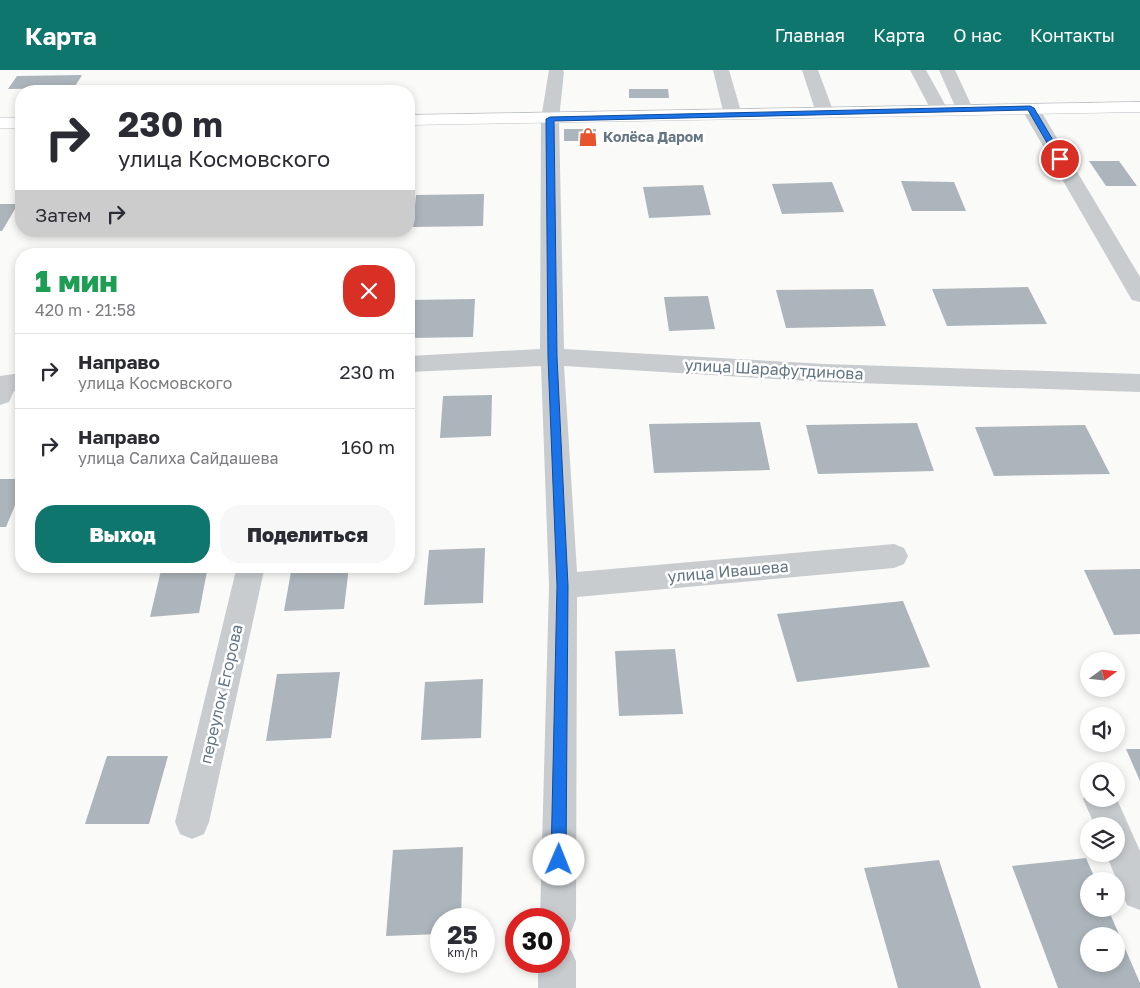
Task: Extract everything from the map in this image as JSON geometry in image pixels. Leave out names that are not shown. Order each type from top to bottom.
[{"type":"main road","points":[[415,120],[1140,107]]},
{"type":"main road","points":[[0,123],[15,123]]},
{"type":"street","points":[[721,70],[733,115]]},
{"type":"street","points":[[810,70],[825,113]]},
{"type":"street","points":[[918,70],[939,110]]},
{"type":"street","points":[[947,70],[964,109]]},
{"type":"street","points":[[556,72],[550,119],[552,357],[562,586],[558,908]]},
{"type":"street","points":[[1030,108],[1140,295]]},
{"type":"street","name":"улица Шарафутдинова","points":[[415,364],[552,357],[825,373],[1140,382]]},
{"type":"street","name":"улица Ивашева","points":[[562,586],[894,556]]},
{"type":"street","name":"переулок Егорова","points":[[192,822],[249,573]]},
{"type":"street","points":[[1125,858],[1140,892]]},
{"type":"street","points":[[557,973],[557,988]]},
{"type":"building","points":[[82,75],[76,85],[15,85],[15,89],[8,89],[17,76]]},
{"type":"building","points":[[629,89],[668,89],[669,98],[629,98]]},
{"type":"building","points":[[564,129],[596,129],[596,141],[564,141]]},
{"type":"building","points":[[1089,161],[1119,161],[1137,186],[1106,186]]},
{"type":"building","points":[[901,181],[954,182],[966,211],[912,211]]},
{"type":"building","points":[[832,182],[844,212],[782,214],[772,184]]},
{"type":"building","points":[[703,185],[711,215],[649,218],[643,187]]},
{"type":"building","points":[[484,194],[483,226],[415,227],[416,195]]},
{"type":"building","points":[[0,204],[15,204],[15,209],[2,231],[0,231]]},
{"type":"building","points":[[1028,287],[1047,324],[947,326],[932,289]]},
{"type":"building","points":[[873,289],[886,326],[786,328],[776,290]]},
{"type":"building","points":[[708,296],[715,329],[669,331],[664,297]]},
{"type":"building","points":[[475,299],[473,337],[415,338],[415,300]]},
{"type":"building","points":[[492,395],[491,436],[440,438],[443,396]]},
{"type":"building","points":[[760,422],[770,470],[654,473],[649,424]]},
{"type":"building","points":[[917,423],[934,471],[818,474],[806,425]]},
{"type":"building","points":[[1085,425],[1110,474],[994,476],[975,427]]},
{"type":"building","points":[[0,479],[15,479],[15,505],[6,527],[0,527]]},
{"type":"building","points":[[485,548],[483,603],[424,605],[429,550]]},
{"type":"building","points":[[1140,569],[1140,634],[1114,635],[1084,570]]},
{"type":"building","points":[[160,573],[207,573],[199,613],[150,617]]},
{"type":"building","points":[[291,573],[348,573],[344,609],[284,611]]},
{"type":"building","points":[[903,601],[930,667],[797,682],[777,614]]},
{"type":"building","points":[[675,649],[683,714],[619,716],[615,651]]},
{"type":"building","points":[[340,672],[331,738],[266,741],[277,674]]},
{"type":"building","points":[[483,679],[481,738],[421,740],[425,682]]},
{"type":"building","points":[[1126,749],[1140,749],[1140,781]]},
{"type":"building","points":[[107,756],[168,756],[149,824],[85,824]]},
{"type":"building","points":[[463,847],[461,908],[430,908],[430,934],[386,936],[393,850]]},
{"type":"building","points":[[1080,859],[1080,862],[1088,862],[1092,872],[1080,872],[1080,917],[1111,917],[1116,927],[1080,927],[1080,972],[1125,972],[1125,948],[1140,983],[1140,988],[1058,988],[1012,866]]},
{"type":"building","points":[[939,860],[981,988],[898,988],[864,868]]},
{"type":"place","name":"Колёса Даром","points":[[588,137]]},
{"type":"route","points":[[559,860],[562,586],[552,357],[550,119],[1030,108],[1060,159]]}]
